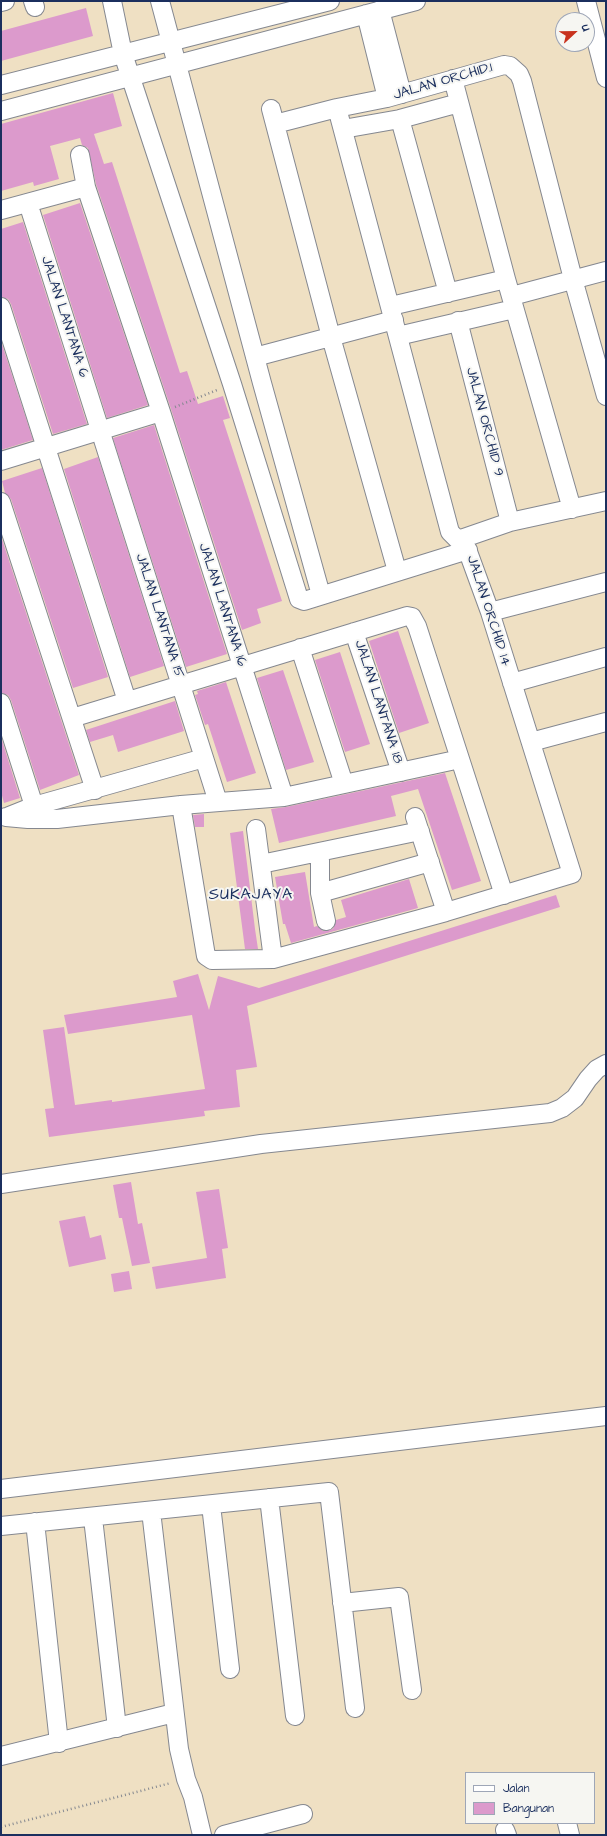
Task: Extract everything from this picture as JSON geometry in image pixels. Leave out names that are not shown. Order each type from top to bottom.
[{"type":"street","points":[[1,2],[5,1]]},
{"type":"street","points":[[112,1],[123,54],[232,384],[298,596],[301,601],[396,571],[466,544],[510,522],[606,501]]},
{"type":"street","points":[[160,1],[255,357],[321,595]]},
{"type":"street","points":[[1,85],[330,1]]},
{"type":"street","points":[[1,111],[416,1]]},
{"type":"street","points":[[586,1],[606,78]]},
{"type":"street","points":[[373,12],[395,96]]},
{"type":"street","name":"JALAN ORCHID.1","points":[[332,338],[273,117],[337,108],[395,96],[504,65],[510,66],[519,74],[573,279],[606,396]]},
{"type":"street","points":[[453,79],[506,278],[572,509]]},
{"type":"street","points":[[343,129],[400,119],[459,102]]},
{"type":"street","points":[[337,108],[450,532],[458,540],[466,544]]},
{"type":"street","points":[[400,119],[448,293]]},
{"type":"street","name":"JALAN LANTANA 16","points":[[80,156],[86,187],[161,412],[284,797]]},
{"type":"street","points":[[1,210],[86,187]]},
{"type":"street","name":"JALAN LANTANA 6","points":[[28,203],[101,431]]},
{"type":"street","points":[[394,321],[458,321],[513,303],[573,279],[606,271]]},
{"type":"street","points":[[255,357],[394,321],[448,293],[506,278]]},
{"type":"street","points":[[1,307],[127,701]]},
{"type":"street","name":"JALAN ORCHID 9","points":[[458,321],[510,522]]},
{"type":"street","points":[[332,338],[396,571]]},
{"type":"street","points":[[1,461],[161,412]]},
{"type":"street","name":"JALAN LANTANA 15","points":[[101,431],[218,802]]},
{"type":"street","points":[[1,502],[95,790]]},
{"type":"street","name":"JALAN ORCHID 14","points":[[466,544],[490,612],[573,872],[570,875],[504,895]]},
{"type":"street","points":[[490,612],[606,582]]},
{"type":"street","points":[[72,718],[407,616],[412,617],[415,621],[504,895],[273,959],[212,960],[206,956],[181,805]]},
{"type":"street","name":"JALAN LANTANA 18","points":[[354,632],[401,772]]},
{"type":"street","points":[[300,648],[344,784]]},
{"type":"street","name":"JALAN ORCHID 14","points":[[512,683],[606,657]]},
{"type":"street","points":[[1,703],[34,806]]},
{"type":"street","points":[[531,742],[606,722]]},
{"type":"street","points":[[3,818],[34,806],[204,758]]},
{"type":"street","points":[[3,818],[57,819],[181,805],[284,797],[460,759]]},
{"type":"street","points":[[261,864],[320,853],[418,824],[446,912]]},
{"type":"street","points":[[256,829],[273,959]]},
{"type":"street","points":[[320,853],[320,893],[326,921]]},
{"type":"street","points":[[320,893],[430,862]]},
{"type":"street","points":[[1,1184],[261,1144],[550,1113],[562,1108],[574,1098],[597,1069],[606,1064]]},
{"type":"street","points":[[1,1489],[606,1416]]},
{"type":"street","points":[[1,1526],[92,1518],[329,1492],[355,1708]]},
{"type":"street","points":[[269,1498],[295,1716]]},
{"type":"street","points":[[211,1505],[230,1669]]},
{"type":"street","points":[[151,1511],[174,1713],[186,1779],[193,1797],[202,1835]]},
{"type":"street","points":[[92,1518],[117,1728]]},
{"type":"street","points":[[35,1522],[59,1743]]},
{"type":"street","points":[[342,1603],[399,1597],[412,1690]]},
{"type":"street","points":[[1,1756],[59,1743],[174,1713]]},
{"type":"street","points":[[224,1835],[303,1814]]},
{"type":"street","points":[[567,1824],[570,1835]]},
{"type":"path","points":[[161,412],[232,384]]},
{"type":"path","points":[[1,1827],[186,1779]]},
{"type":"building","points":[[86,8],[93,36],[1,61],[1,31]]},
{"type":"building","points":[[113,93],[122,126],[94,134],[104,164],[112,162],[180,373],[187,371],[198,404],[223,396],[230,418],[223,420],[282,601],[257,609],[261,623],[242,630],[171,409],[96,184],[88,148],[82,145],[80,138],[50,146],[59,179],[34,186],[33,182],[1,191],[1,124]]},
{"type":"building","points":[[80,203],[148,405],[107,418],[43,215]]},
{"type":"building","points":[[23,222],[87,424],[53,434],[11,304],[8,299],[1,297],[1,229]]},
{"type":"building","points":[[1,341],[33,440],[1,450]]},
{"type":"building","points":[[154,425],[227,654],[186,667],[113,438]]},
{"type":"building","points":[[98,457],[164,666],[130,677],[64,469]]},
{"type":"building","points":[[42,468],[108,677],[73,688],[11,499],[5,493],[2,481]]},
{"type":"building","points":[[1,536],[79,775],[40,790],[11,700],[8,695],[1,693]]},
{"type":"building","points":[[398,631],[429,723],[399,733],[369,641]]},
{"type":"building","points":[[340,652],[370,744],[345,752],[315,660]]},
{"type":"building","points":[[283,670],[314,762],[286,770],[257,678]]},
{"type":"building","points":[[226,682],[256,773],[227,782],[208,724],[205,725],[195,695],[198,694],[197,691]]},
{"type":"building","points":[[175,701],[184,731],[118,752],[113,735],[90,742],[86,730]]},
{"type":"building","points":[[1,737],[20,798],[4,803],[1,792]]},
{"type":"building","points":[[445,773],[481,881],[452,890],[418,789],[391,796],[396,816],[279,843],[271,809]]},
{"type":"building","points":[[204,814],[204,827],[195,827],[193,815]]},
{"type":"building","points":[[243,831],[258,949],[245,949],[230,833]]},
{"type":"building","points":[[305,872],[314,927],[317,926],[323,931],[333,929],[336,920],[346,917],[341,900],[409,879],[418,908],[291,943],[285,924],[283,924],[275,877]]},
{"type":"building","points":[[556,895],[560,907],[247,1006],[257,1067],[236,1070],[240,1107],[204,1111],[205,1116],[49,1137],[45,1109],[54,1108],[43,1030],[64,1027],[75,1105],[112,1100],[112,1102],[205,1089],[192,1015],[68,1034],[64,1015],[177,997],[173,981],[198,974],[209,1010],[218,976],[259,988]]},
{"type":"building","points":[[131,1182],[138,1224],[142,1223],[150,1263],[132,1266],[122,1218],[119,1218],[113,1185]]},
{"type":"building","points":[[219,1189],[228,1248],[222,1249],[226,1278],[156,1289],[152,1267],[207,1258],[196,1192]]},
{"type":"building","points":[[85,1216],[90,1238],[101,1235],[106,1259],[69,1267],[59,1221]]},
{"type":"building","points":[[129,1271],[132,1289],[114,1292],[111,1274]]},
{"type":"district","name":"SUKAJAYA","points":[[251,896]]}]
